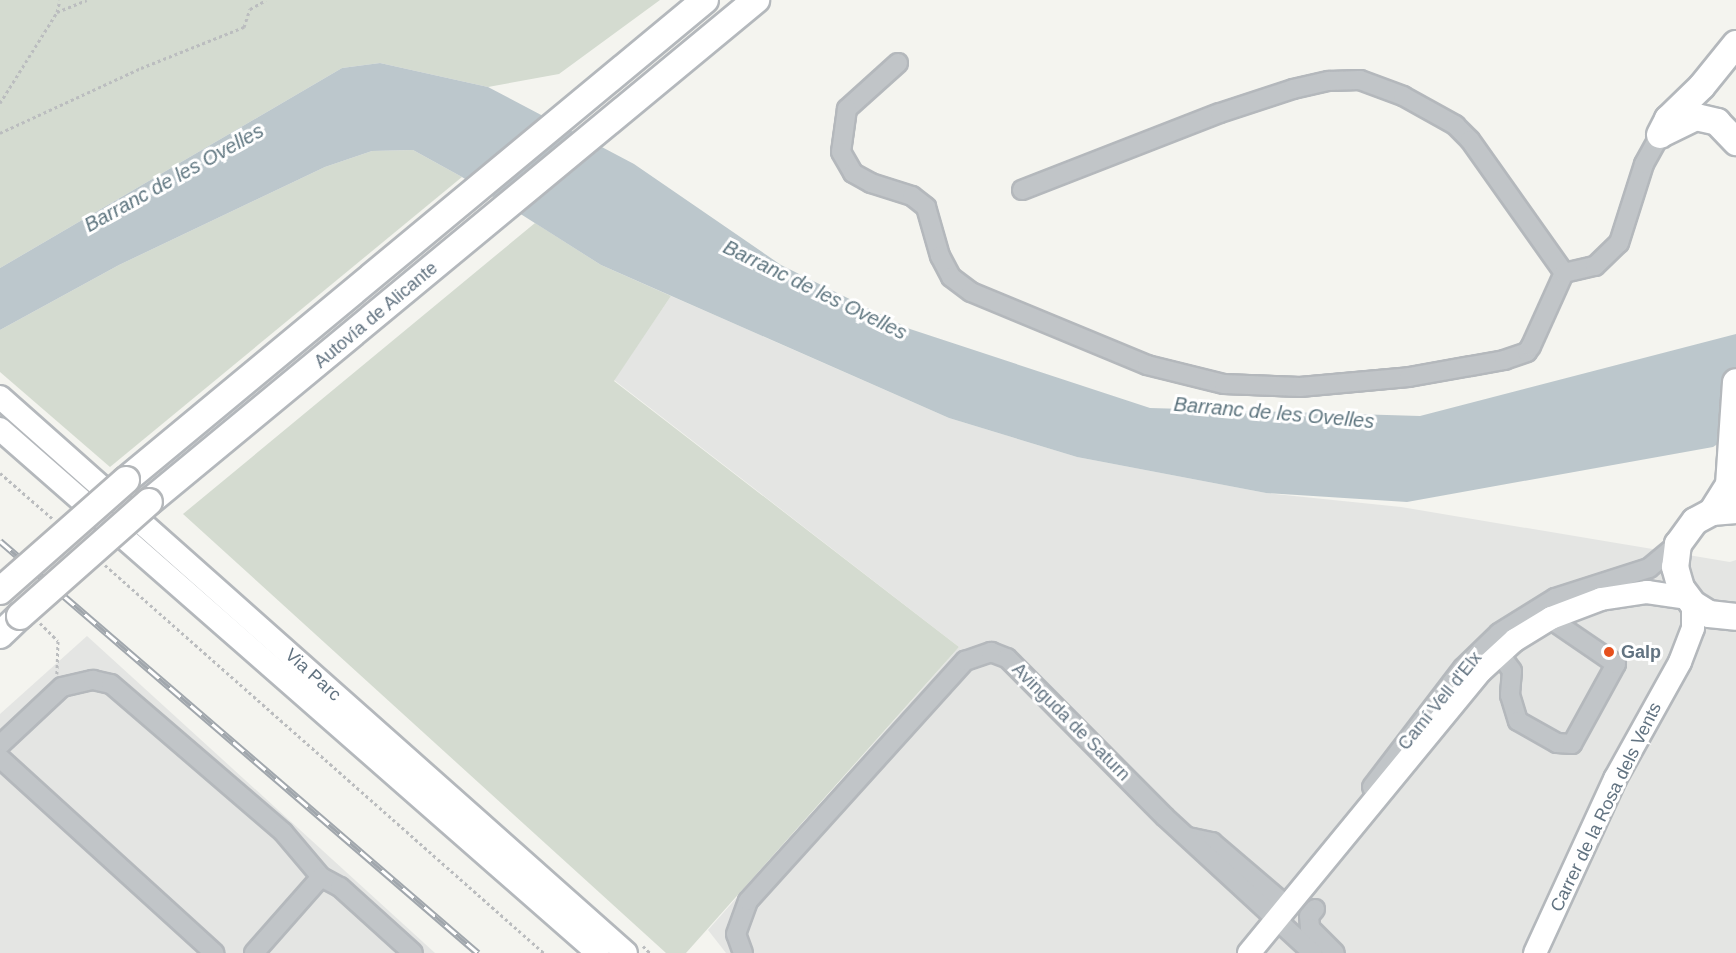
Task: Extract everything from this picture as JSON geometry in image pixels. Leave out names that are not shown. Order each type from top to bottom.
[{"type":"highway","name":"Autovía de Alicante","points":[[0,591],[126,480],[705,0]]},
{"type":"highway","name":"Autovía de Alicante","points":[[0,635],[149,502],[621,114],[756,0]]},
{"type":"highway","points":[[1660,135],[1668,119],[1702,86],[1736,44]]},
{"type":"highway","points":[[1660,135],[1676,124],[1696,117],[1717,122],[1736,142]]},
{"type":"highway","points":[[1732,617],[1709,614],[1690,601],[1676,578],[1678,544],[1695,521],[1724,511],[1731,470],[1736,382]]},
{"type":"main road","name":"Via Parc","points":[[0,398],[627,953]]},
{"type":"main road","name":"Via Parc","points":[[3,431],[598,953]]},
{"type":"main road","name":"Camí Vell d'Elx","points":[[1250,953],[1499,653],[1550,619],[1585,604],[1626,594],[1658,592],[1690,601]]},
{"type":"main road","name":"Carrer de la Rosa dels Vents","points":[[1534,953],[1624,761],[1680,662],[1693,628],[1690,601]]},
{"type":"main road","name":"Carrer de la Rosa dels Vents","points":[[1680,662],[1704,634],[1732,617]]},
{"type":"street","points":[[898,63],[847,109],[841,152],[853,173],[871,183],[912,196],[926,207],[940,256],[951,277],[971,292],[1147,365],[1224,384],[1300,387],[1409,376],[1504,360],[1527,352],[1564,273]]},
{"type":"street","points":[[1022,190],[1282,92],[1329,81],[1360,80],[1403,96],[1455,125],[1470,140],[1564,273]]},
{"type":"street","points":[[1564,273],[1594,266],[1619,243],[1644,165],[1660,135]]},
{"type":"street","name":"Camí Vell d'Elx","points":[[1282,913],[1463,668],[1499,633],[1555,598],[1649,568],[1678,544]]},
{"type":"street","points":[[1499,653],[1512,671],[1510,695],[1518,721],[1557,743],[1572,744],[1616,664],[1550,619]]},
{"type":"street","name":"Avinguda de Saturn","points":[[743,953],[736,934],[748,901],[965,661],[991,652],[1007,658],[1186,836],[1212,842],[1282,913]]},
{"type":"street","points":[[0,745],[62,687],[93,680],[111,684],[283,832],[321,877],[340,887],[413,953]]},
{"type":"street","points":[[0,758],[214,953]]},
{"type":"street","points":[[254,953],[321,877]]},
{"type":"street","points":[[1315,909],[1309,916],[1310,928],[1335,953]]},
{"type":"street","points":[[1282,913],[1313,953]]},
{"type":"path","points":[[0,103],[57,12],[60,0]]},
{"type":"path","points":[[57,12],[87,0]]},
{"type":"path","points":[[0,133],[141,68],[244,27],[250,9],[266,0]]},
{"type":"path","points":[[0,472],[62,527]]},
{"type":"path","points":[[97,558],[544,953]]},
{"type":"path","points":[[46,629],[58,641],[60,651],[55,669],[62,687]]},
{"type":"shaded area","points":[[0,0],[660,0],[559,74],[488,87],[380,63],[342,68],[0,268]]},
{"type":"shaded area","points":[[413,150],[462,177],[110,467],[0,372],[0,330],[119,265],[325,167],[372,151]]},
{"type":"shaded area","points":[[535,223],[601,265],[671,296],[614,381],[959,647],[686,953],[666,953],[183,514]]},
{"type":"shaded area","points":[[671,296],[949,418],[1077,457],[1266,493],[1401,507],[1730,562],[1736,560],[1736,953],[726,953],[708,930],[959,647],[614,380]]},
{"type":"shaded area","points":[[87,636],[435,953],[0,953],[0,714]]},
{"type":"water","name":"Barranc de les Ovelles","points":[[380,63],[488,87],[634,164],[781,265],[910,329],[1150,408],[1420,416],[1736,334],[1736,432],[1713,447],[1407,502],[1266,493],[1077,457],[949,418],[601,265],[462,177],[413,150],[372,151],[325,167],[119,265],[0,330],[0,268],[342,68]]},
{"type":"railway","points":[[0,541],[478,953]]},
{"type":"place","name":"Galp","points":[[1609,652]]}]
